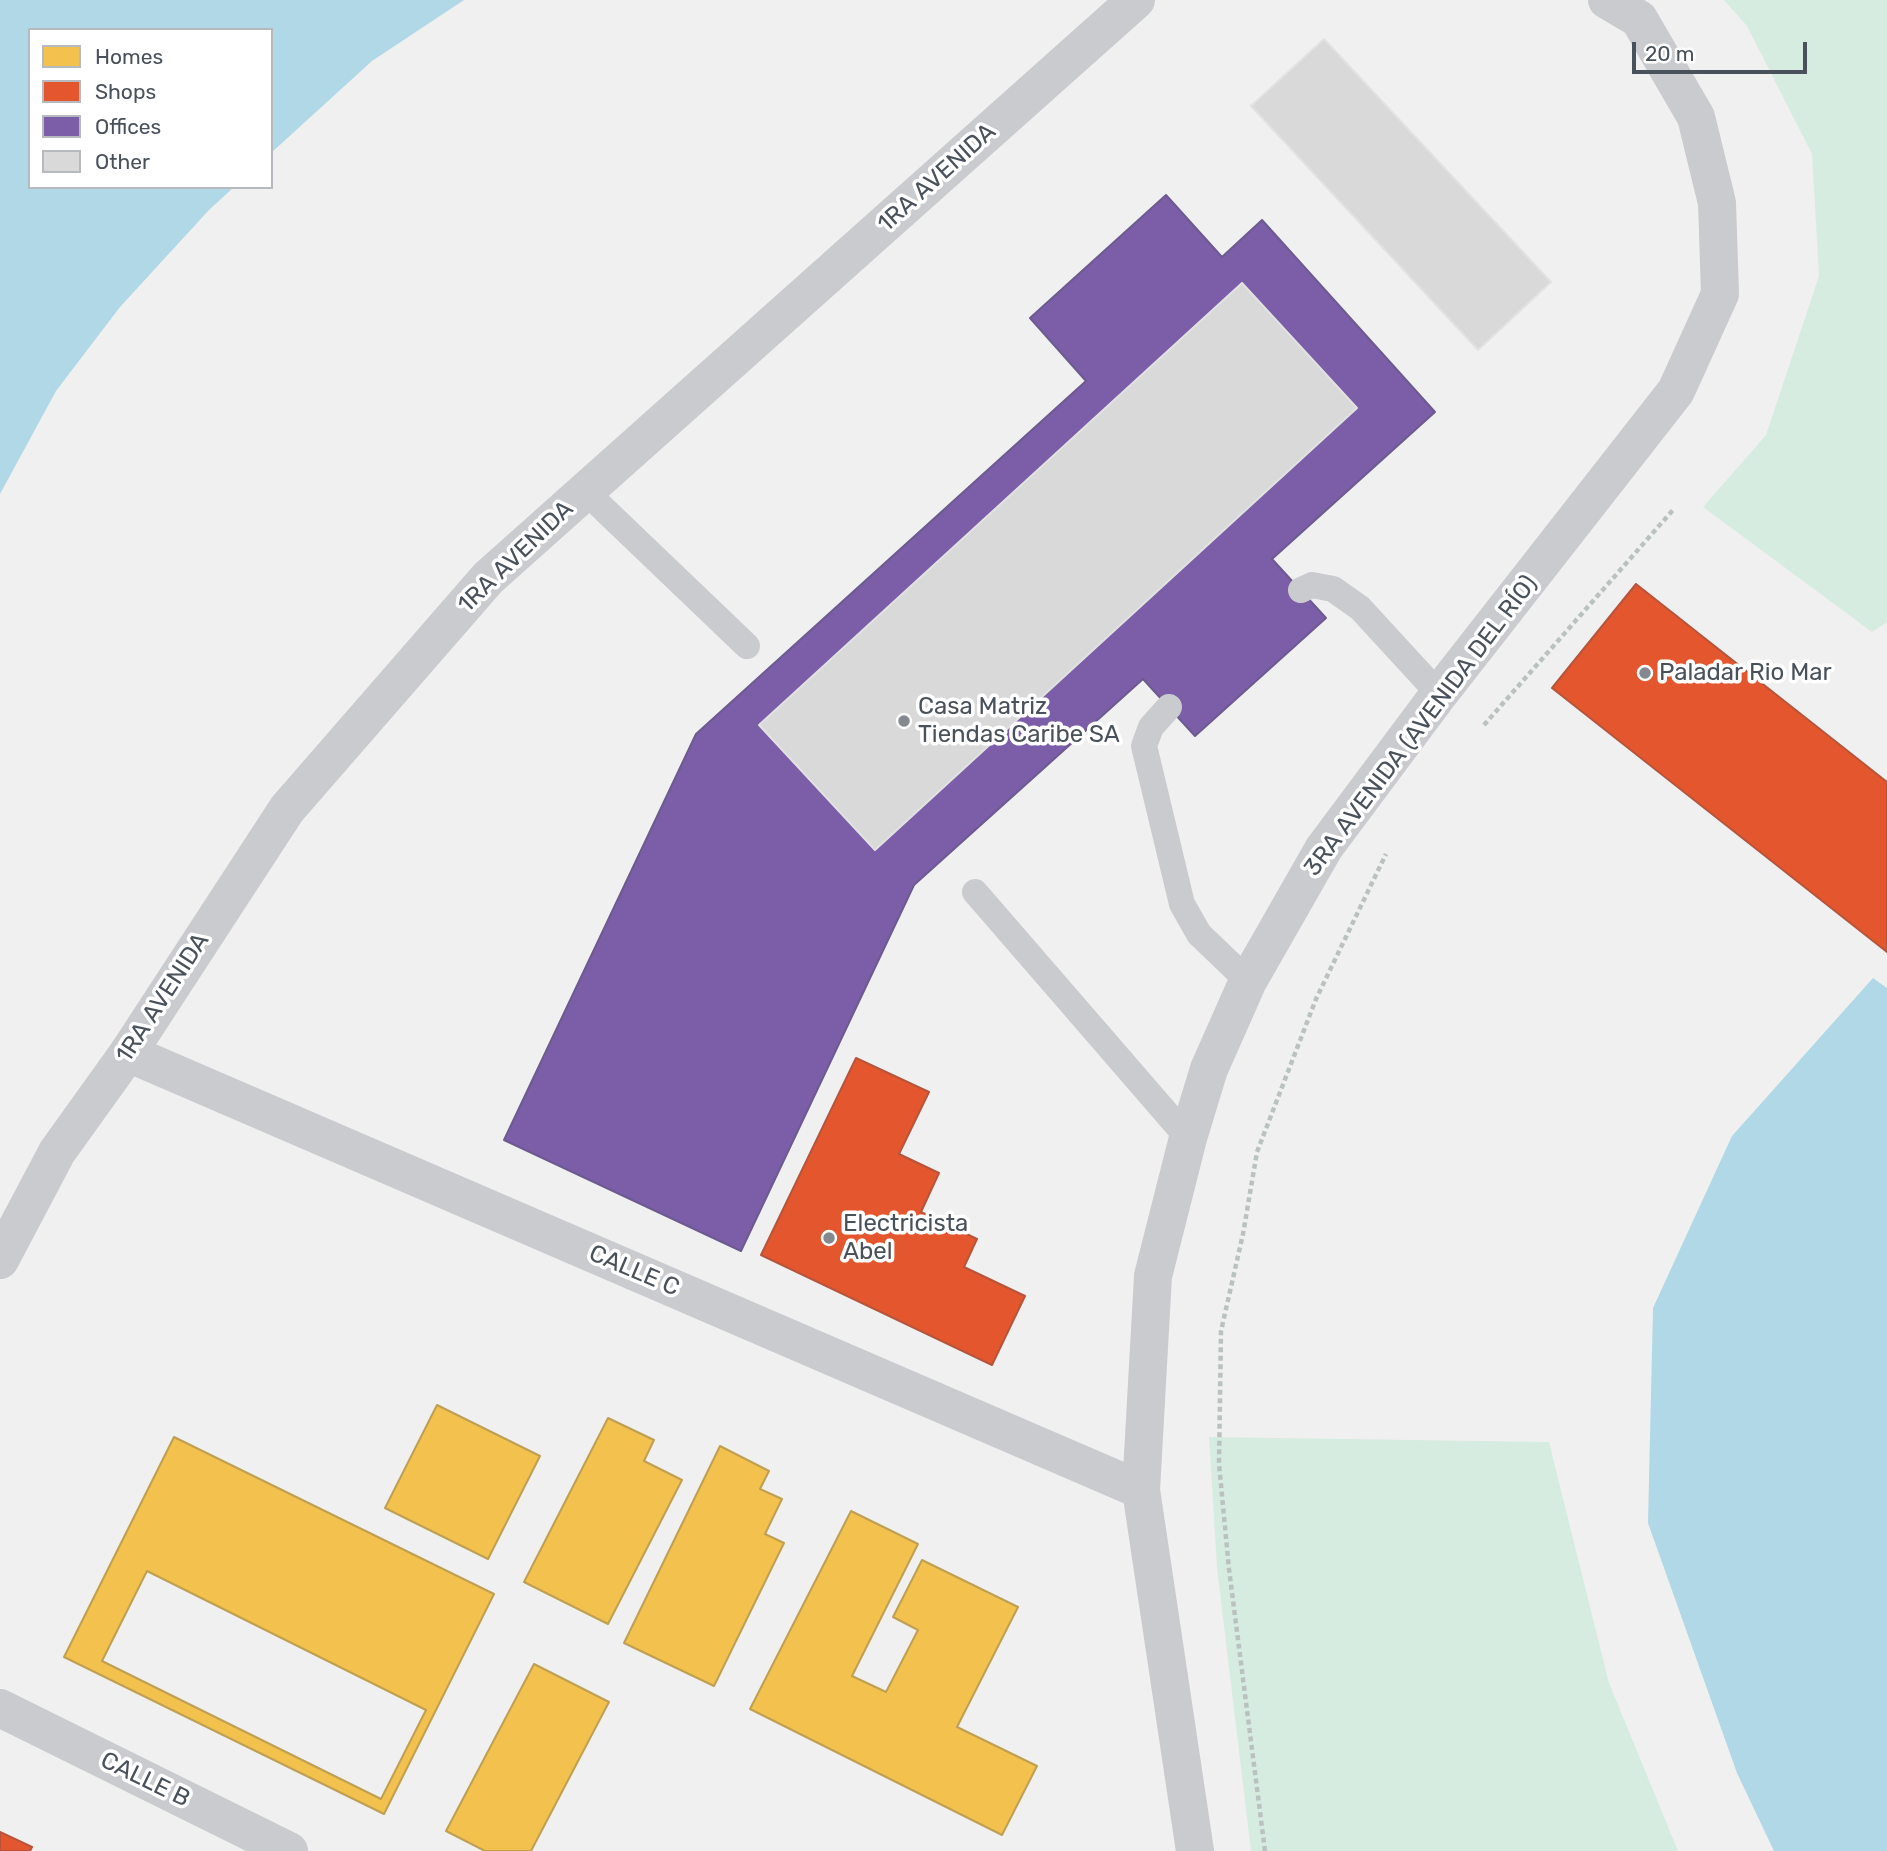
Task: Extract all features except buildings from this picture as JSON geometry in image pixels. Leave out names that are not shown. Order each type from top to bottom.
[{"type":"street","name":"1RA AVENIDA","points":[[0,1260],[57,1152],[128,1053],[287,809],[488,578],[1136,0]]},
{"type":"street","name":"3RA AVENIDA (AVENIDA DEL RÍO)","points":[[1195,1851],[1141,1490],[1153,1276],[1188,1138],[1209,1069],[1248,981],[1324,848],[1439,694],[1676,391],[1720,294],[1717,203],[1696,117],[1639,19],[1607,0]]},
{"type":"street","name":"CALLE C","points":[[128,1053],[1141,1490]]},
{"type":"street","name":"CALLE B","points":[[0,1708],[289,1851]]},
{"type":"lane","points":[[586,491],[747,646]]},
{"type":"lane","points":[[1301,590],[1312,585],[1332,589],[1360,608],[1439,694]]},
{"type":"lane","points":[[1169,707],[1151,727],[1144,746],[1182,904],[1199,934],[1248,981]]},
{"type":"lane","points":[[975,892],[1188,1138]]},
{"type":"path","points":[[1483,726],[1673,510]]},
{"type":"path","points":[[1265,1851],[1229,1569],[1219,1464],[1222,1331],[1243,1234],[1256,1152],[1316,999],[1386,853]]},
{"type":"green space","points":[[1724,0],[1887,0],[1887,622],[1872,632],[1703,507],[1766,435],[1819,276],[1812,154],[1747,26]]},
{"type":"green space","points":[[1209,1437],[1549,1442],[1609,1683],[1678,1851],[1251,1851],[1217,1568]]},
{"type":"water","points":[[0,0],[464,0],[372,61],[273,151],[273,28],[28,28],[28,189],[232,189],[209,210],[120,307],[56,391],[0,494]]},
{"type":"water","points":[[1873,978],[1887,988],[1887,1851],[1774,1851],[1737,1773],[1648,1523],[1653,1308],[1732,1136]]},
{"type":"place","name":"Paladar Rio Mar","points":[[1645,673]]},
{"type":"place","name":"Casa Matriz Tiendas Caribe SA","points":[[904,721]]},
{"type":"place","name":"Electricista Abel","points":[[829,1238]]}]
